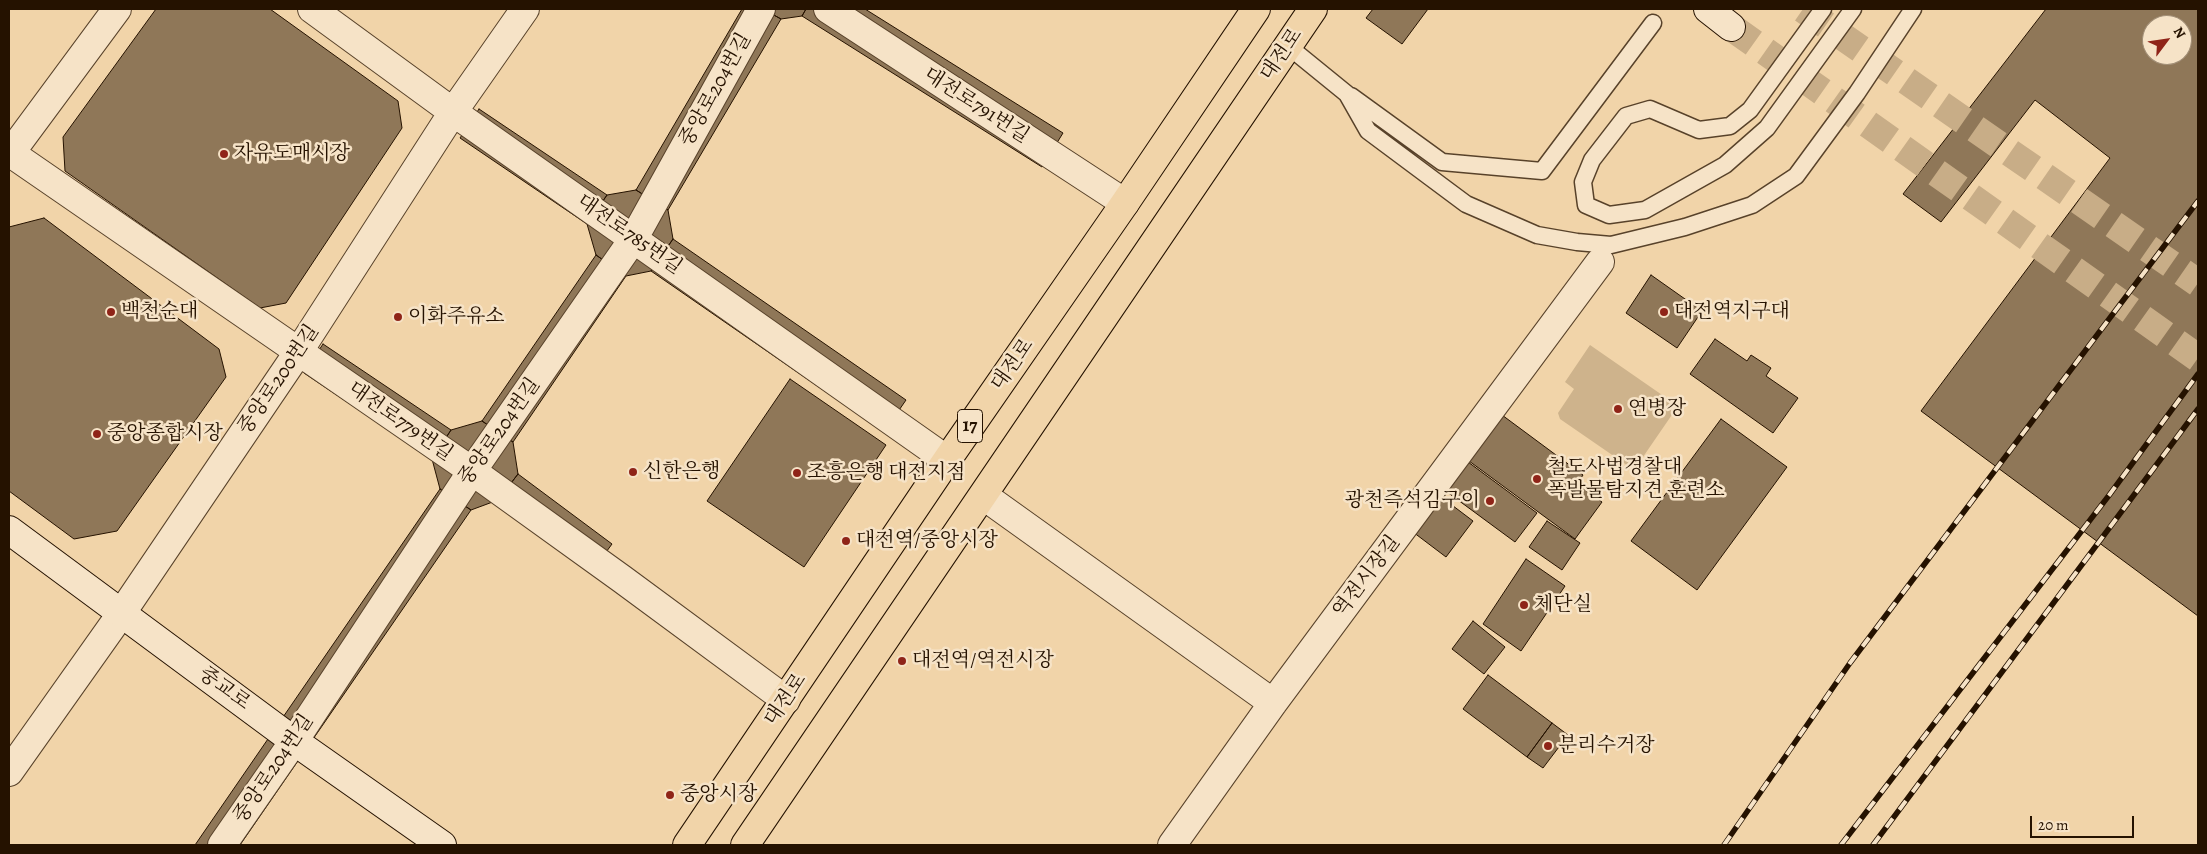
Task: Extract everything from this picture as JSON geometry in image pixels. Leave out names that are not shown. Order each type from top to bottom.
[{"type":"main road","name":"대전로","points":[[687,845],[947,460],[1125,203],[1256,9]]},
{"type":"main road","name":"대전로","points":[[745,845],[984,496],[1313,9]]},
{"type":"street","points":[[9,153],[117,9]]},
{"type":"street","name":"대전로785번길","points":[[312,9],[453,112],[947,460]]},
{"type":"street","name":"중앙로200번길","points":[[9,772],[121,614],[299,351],[453,112],[525,9]]},
{"type":"street","name":"중앙로204번길","points":[[222,845],[294,741],[472,472],[634,238],[761,9]]},
{"type":"street","name":"대전로791번길","points":[[828,9],[1125,203]]},
{"type":"street","points":[[1708,9],[1731,27]]},
{"type":"street","name":"대전로779번길","points":[[9,153],[472,472],[622,578],[786,700]]},
{"type":"street","name":"역전시장길","points":[[1172,845],[1273,703],[1600,262]]},
{"type":"street","points":[[984,496],[1273,703]]},
{"type":"street","name":"중교로","points":[[9,530],[294,741],[442,845]]},
{"type":"lane","points":[[1823,9],[1750,110],[1730,126],[1699,130],[1650,109],[1626,116],[1592,160],[1583,182],[1586,205],[1610,215],[1645,210],[1725,165],[1767,128],[1854,9]]},
{"type":"lane","points":[[1348,94],[1368,131],[1466,204],[1537,235],[1577,242],[1611,244],[1685,227],[1752,205],[1796,176],[1857,93],[1913,9]]},
{"type":"lane","points":[[1288,46],[1348,94],[1442,162],[1542,171],[1653,23]]},
{"type":"shaded area","name":"연병장","points":[[1590,345],[1678,406],[1634,470],[1560,419],[1558,413],[1574,389],[1565,382]]},
{"type":"building","name":"자유도매시장","points":[[156,9],[270,9],[398,101],[402,128],[286,303],[260,308],[65,171],[63,137]]},
{"type":"building","points":[[742,9],[763,9],[781,19],[668,210],[636,190]]},
{"type":"building","points":[[763,9],[806,9],[802,16],[781,19]]},
{"type":"building","points":[[806,9],[865,9],[1063,133],[1042,167],[802,16]]},
{"type":"building","points":[[1373,9],[1428,9],[1402,44],[1366,18]]},
{"type":"building","points":[[2046,9],[2198,9],[2198,616],[1921,411],[2110,158],[2035,100],[1941,222],[1903,194]]},
{"type":"building","points":[[479,109],[607,195],[587,224],[460,138]]},
{"type":"building","points":[[636,190],[668,210],[673,239],[651,271],[626,276],[596,255],[587,224],[607,195]]},
{"type":"building","name":"중앙종합시장","points":[[44,218],[219,349],[226,377],[117,531],[74,539],[9,491],[9,227]]},
{"type":"building","points":[[673,239],[906,400],[884,432],[651,271]]},
{"type":"building","points":[[596,255],[626,276],[513,442],[482,421]]},
{"type":"building","name":"대전역지구대","points":[[1651,275],[1702,311],[1677,348],[1626,313]]},
{"type":"building","points":[[1715,339],[1747,361],[1751,355],[1771,368],[1766,376],[1798,398],[1773,433],[1690,374]]},
{"type":"building","points":[[323,344],[451,430],[432,459],[304,373]]},
{"type":"building","name":"조흥은행 대전지점","points":[[790,379],[886,445],[804,567],[707,501]]},
{"type":"building","name":"철도사법경찰대 폭발물탐지견 훈련소","points":[[1502,415],[1583,475],[1577,484],[1602,502],[1575,539],[1469,461]]},
{"type":"building","points":[[1721,419],[1787,467],[1697,590],[1631,541]]},
{"type":"building","points":[[482,421],[513,442],[518,474],[498,500],[471,510],[440,489],[432,459],[451,430]]},
{"type":"building","name":"광천즉석김구이","points":[[1464,459],[1537,513],[1515,542],[1443,489]]},
{"type":"building","points":[[518,474],[612,544],[593,570],[498,500]]},
{"type":"building","points":[[440,489],[471,510],[240,845],[195,845]]},
{"type":"building","points":[[1436,493],[1473,521],[1446,557],[1409,529]]},
{"type":"building","points":[[1547,521],[1580,543],[1562,570],[1529,547]]},
{"type":"building","name":"체단실","points":[[1526,559],[1565,586],[1521,651],[1483,624]]},
{"type":"building","points":[[1473,621],[1505,647],[1484,674],[1452,649]]},
{"type":"building","points":[[1488,675],[1552,723],[1527,757],[1463,709]]},
{"type":"building","name":"분리수거장","points":[[1552,723],[1568,735],[1543,768],[1527,757]]},
{"type":"tunnel","points":[[1803,9],[2198,283]]},
{"type":"tunnel","points":[[1731,27],[2198,358]]},
{"type":"railway","points":[[1724,845],[1850,663],[2198,201]]},
{"type":"railway","points":[[1841,845],[2110,494],[2198,374]]},
{"type":"railway","points":[[1873,845],[2198,409]]},
{"type":"place","name":"자유도매시장","points":[[224,154]]},
{"type":"place","name":"백천순대","points":[[111,312]]},
{"type":"place","name":"대전역지구대","points":[[1664,312]]},
{"type":"place","name":"이화주유소","points":[[398,317]]},
{"type":"place","name":"연병장","points":[[1618,409]]},
{"type":"place","name":"중앙종합시장","points":[[97,434]]},
{"type":"place","name":"신한은행","points":[[633,472]]},
{"type":"place","name":"조흥은행 대전지점","points":[[797,473]]},
{"type":"place","name":"철도사법경찰대 폭발물탐지견 훈련소","points":[[1537,479]]},
{"type":"place","name":"광천즉석김구이","points":[[1490,501]]},
{"type":"place","name":"대전역/중앙시장","points":[[846,541]]},
{"type":"place","name":"체단실","points":[[1524,605]]},
{"type":"place","name":"대전역/역전시장","points":[[902,661]]},
{"type":"place","name":"분리수거장","points":[[1548,746]]},
{"type":"place","name":"중앙시장","points":[[670,795]]}]
